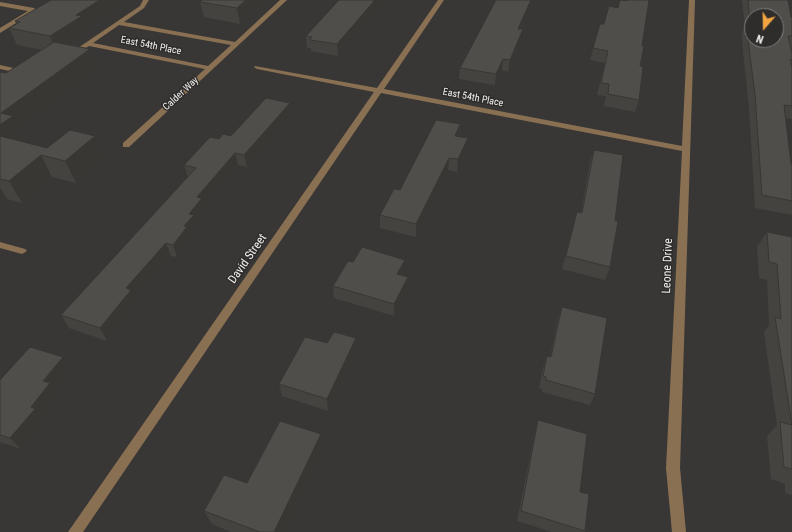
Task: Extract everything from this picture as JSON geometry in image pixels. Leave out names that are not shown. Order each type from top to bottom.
[{"type":"street","points":[[63,59],[88,44],[142,6],[146,0]]},
{"type":"street","name":"Calder Way","points":[[126,145],[284,0]]},
{"type":"street","name":"David Street","points":[[75,532],[441,0]]},
{"type":"street","name":"Leone Drive","points":[[678,532],[673,468],[692,0]]},
{"type":"street","points":[[0,4],[34,10],[0,31]]},
{"type":"street","points":[[118,23],[236,44]]},
{"type":"street","name":"East 54th Place","points":[[88,44],[210,68]]},
{"type":"street","points":[[0,67],[29,71],[14,77]]},
{"type":"street","name":"East 54th Place","points":[[256,67],[686,149]]},
{"type":"street","points":[[0,245],[22,251]]},
{"type":"building","points":[[51,0],[100,0],[76,15],[82,16],[50,36],[9,28],[20,22],[15,21]]},
{"type":"building","points":[[202,0],[246,0],[237,8],[200,2]]},
{"type":"building","points":[[339,0],[375,0],[337,44],[310,40],[312,37],[306,36]]},
{"type":"building","points":[[496,0],[531,0],[518,29],[523,29],[510,60],[503,59],[496,74],[460,68]]},
{"type":"building","points":[[620,0],[649,0],[642,46],[644,46],[640,66],[643,67],[639,100],[608,94],[609,84],[601,83],[608,51],[593,48],[600,24],[604,24],[609,6],[618,8]]},
{"type":"building","points":[[748,0],[788,0],[792,17],[792,36],[788,36],[792,53],[792,60],[790,59],[792,67],[792,106],[784,105],[792,164],[792,201],[762,195],[755,95],[749,48],[784,48],[784,8],[749,8]]},
{"type":"building","points":[[54,42],[90,49],[1,113],[13,116],[0,125],[0,73],[6,73]]},
{"type":"building","points":[[266,98],[290,103],[244,155],[235,153],[197,197],[202,198],[189,214],[194,215],[184,226],[187,227],[173,245],[166,243],[126,288],[131,290],[100,328],[61,315],[196,168],[184,165],[210,137],[219,139],[223,134],[231,136]]},
{"type":"building","points":[[436,120],[460,124],[455,136],[468,138],[458,159],[449,158],[416,224],[380,215],[394,189],[400,190]]},
{"type":"building","points":[[70,130],[95,136],[65,161],[41,155],[9,181],[0,179],[0,136],[47,148]]},
{"type":"building","points":[[594,150],[623,155],[615,221],[618,221],[610,267],[566,256],[577,212],[582,213]]},
{"type":"building","points":[[767,232],[792,237],[792,425],[775,317],[781,319],[777,264],[769,262]]},
{"type":"building","points":[[362,247],[405,260],[397,274],[408,277],[394,304],[333,286],[348,261],[353,262]]},
{"type":"building","points":[[562,307],[607,318],[595,394],[546,380],[546,377],[543,376],[547,356],[551,357]]},
{"type":"building","points":[[334,332],[356,338],[327,399],[279,384],[305,337],[327,343]]},
{"type":"building","points":[[30,347],[63,357],[43,381],[50,383],[31,407],[35,409],[10,438],[0,435],[0,380]]},
{"type":"building","points":[[538,420],[587,434],[580,492],[589,494],[585,531],[521,511]]},
{"type":"building","points":[[280,421],[321,434],[274,532],[260,532],[204,511],[224,475],[247,483]]},
{"type":"building","points":[[780,422],[792,425],[792,469],[784,467]]}]
